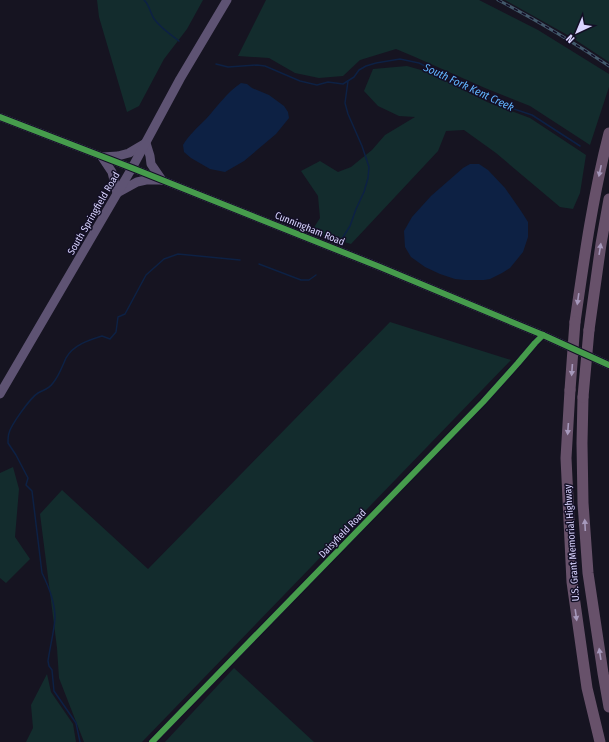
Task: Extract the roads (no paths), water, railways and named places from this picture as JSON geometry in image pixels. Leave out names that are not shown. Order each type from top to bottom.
[{"type":"highway","name":"U.S. Grant Memorial Highway","points":[[600,742],[587,688],[572,582],[566,458],[575,322],[592,208],[609,133]]},
{"type":"highway","name":"U.S. Grant Memorial Highway","points":[[609,199],[589,330],[582,444],[583,503],[588,573],[609,707]]},
{"type":"main road","name":"South Springfield Road","points":[[0,394],[132,168],[180,79],[227,0]]},
{"type":"main road","name":"Cunningham Road","points":[[0,117],[380,267],[543,335],[609,365]]},
{"type":"main road","points":[[102,157],[118,156],[146,143],[151,164],[162,180]]},
{"type":"main road","points":[[102,157],[112,172],[117,193],[137,182],[146,180],[162,180]]},
{"type":"street","name":"Daisyfield Road","points":[[152,742],[483,402],[543,335]]},
{"type":"water","points":[[241,83],[247,84],[252,88],[269,95],[284,106],[288,112],[289,118],[276,134],[244,161],[225,172],[210,169],[184,152],[183,145],[191,134],[227,95]]},
{"type":"water","points":[[470,164],[479,164],[488,170],[505,188],[528,222],[528,237],[523,252],[510,268],[490,279],[484,280],[455,279],[440,274],[425,267],[411,257],[405,247],[404,231],[412,217],[431,196],[463,168]]},
{"type":"waterway","name":"South Fork Kent Creek","points":[[144,0],[148,4],[153,18],[157,23],[179,41]]},
{"type":"waterway","name":"South Fork Kent Creek","points":[[216,64],[228,67],[257,65],[265,66],[300,81],[317,85],[328,82],[343,84],[354,77],[359,70],[376,63],[400,59],[419,63],[505,106],[532,115],[580,146]]},
{"type":"waterway","points":[[340,242],[350,226],[364,192],[369,167],[345,103],[348,81]]},
{"type":"waterway","points":[[80,742],[76,723],[54,691],[52,670],[48,661],[55,618],[53,600],[42,573],[32,491],[26,485],[28,478],[8,443],[10,429],[30,400],[38,393],[50,387],[69,353],[77,346],[87,341],[102,336],[110,339],[116,332],[118,317],[125,314],[146,275],[164,259],[178,254],[240,260]]},
{"type":"waterway","points":[[259,264],[301,280],[309,280],[316,275]]},
{"type":"railway","points":[[498,0],[582,48],[609,66]]}]
